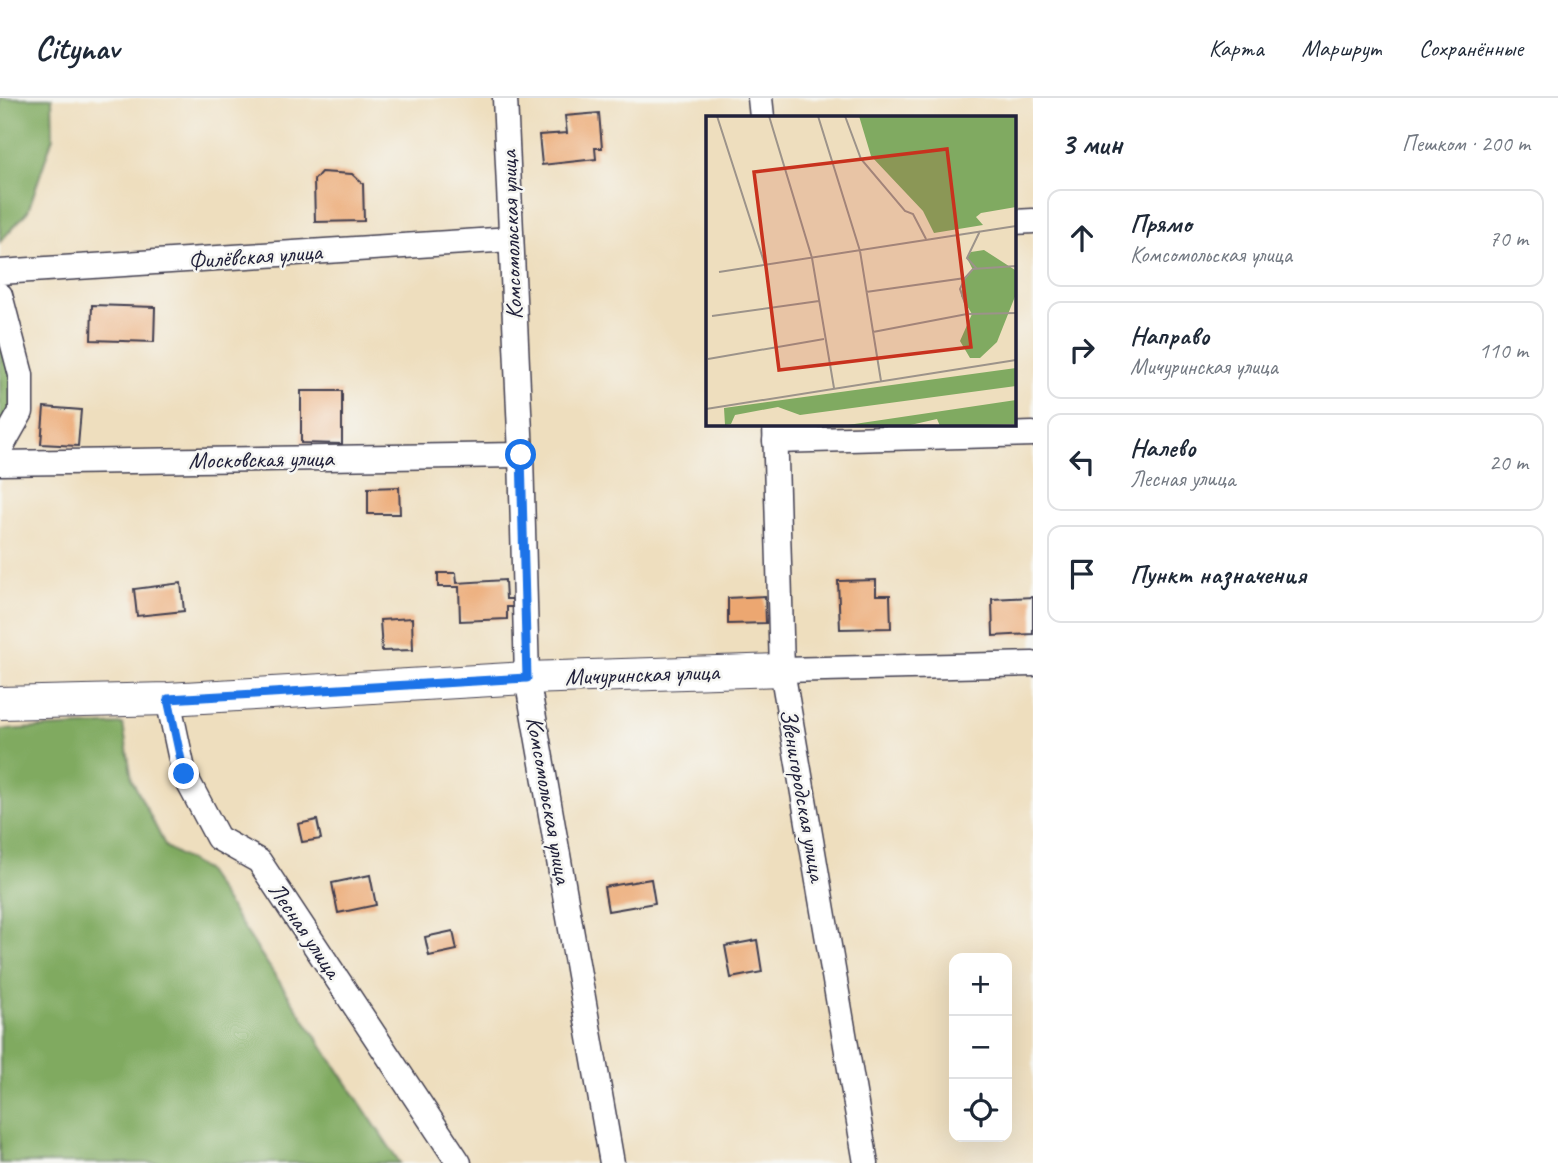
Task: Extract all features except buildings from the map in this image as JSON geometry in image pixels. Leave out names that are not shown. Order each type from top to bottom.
[{"type":"street","name":"Комсомольская улица","points":[[505,98],[521,455],[527,678],[612,1163]]},
{"type":"street","points":[[760,98],[762,116]]},
{"type":"street","name":"Филёвская улица","points":[[0,272],[511,239]]},
{"type":"street","points":[[0,295],[22,374],[21,412],[0,449]]},
{"type":"street","points":[[775,432],[1033,434]]},
{"type":"street","name":"Звенигородская улица","points":[[775,432],[782,670],[866,1163]]},
{"type":"street","name":"Московская улица","points":[[0,463],[521,455]]},
{"type":"street","name":"Мичуринская улица","points":[[0,703],[168,699],[527,678],[1033,664]]},
{"type":"street","name":"Лесная улица","points":[[168,699],[184,774],[218,838],[259,861],[459,1163]]},
{"type":"green space","points":[[0,98],[52,98],[53,137],[28,211],[0,242]]},
{"type":"green space","points":[[0,310],[21,375],[0,449]]},
{"type":"green space","points":[[123,724],[132,780],[166,847],[205,870],[400,1163],[0,1163],[0,730]]},
{"type":"route","points":[[184,774],[168,699],[527,678],[521,455]]}]
